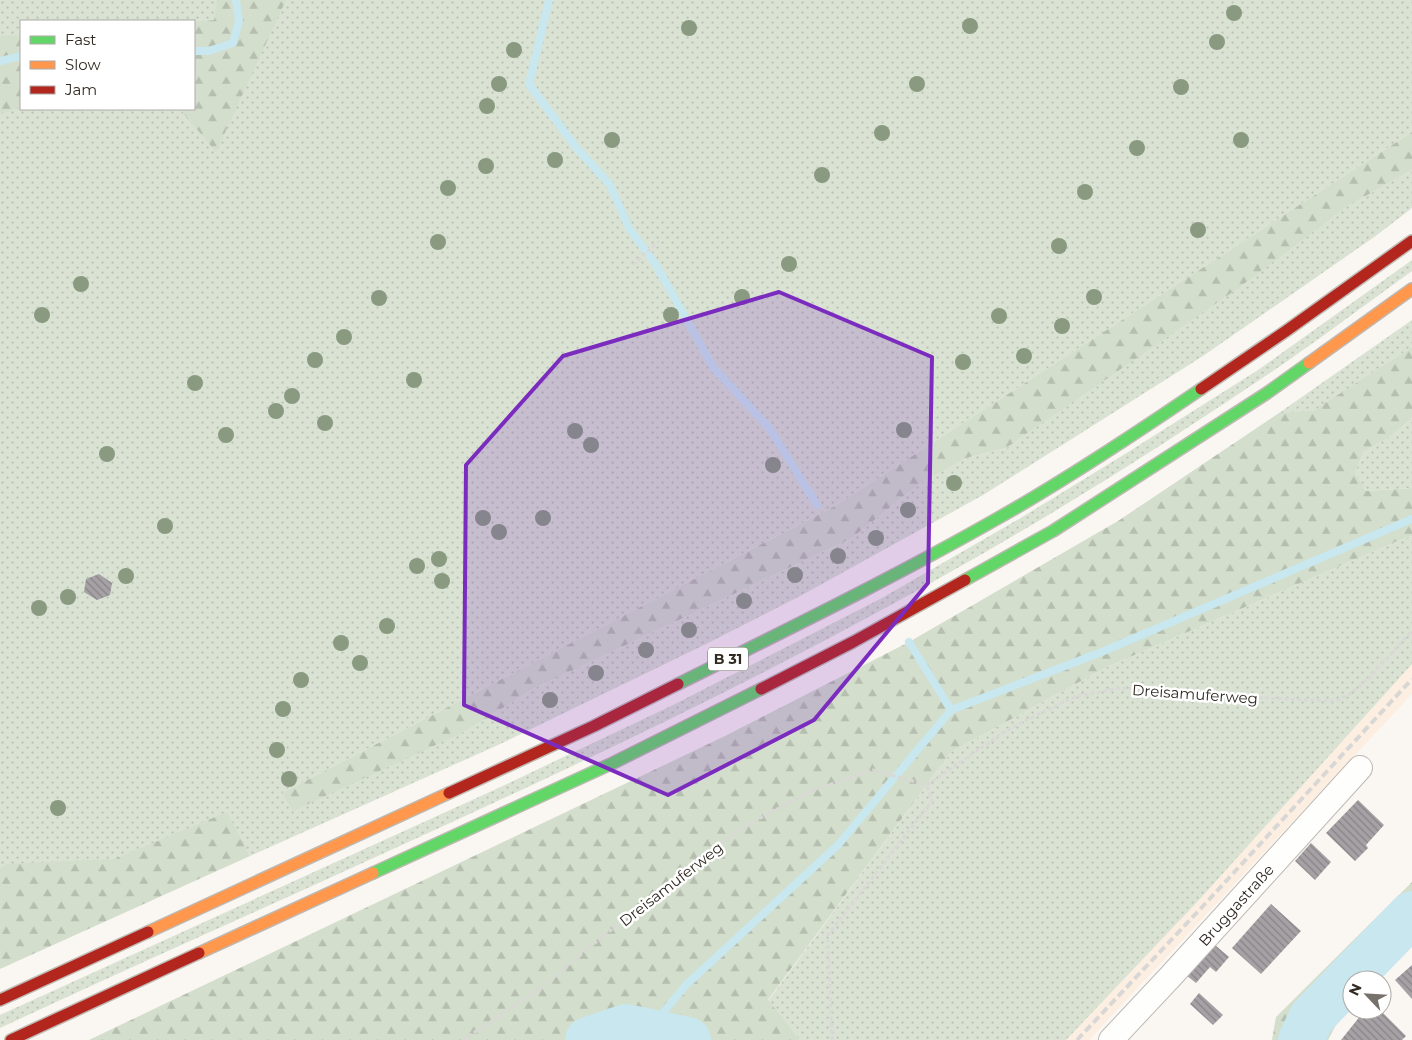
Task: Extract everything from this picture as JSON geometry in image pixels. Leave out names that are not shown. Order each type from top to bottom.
[{"type":"highway","name":"B 31","points":[[0,1000],[594,726],[816,615],[973,531],[1131,437],[1286,331],[1412,241]]},
{"type":"highway","points":[[12,1040],[613,763],[853,642],[1053,530],[1267,393],[1412,289]]},
{"type":"street","name":"Bruggastraße","points":[[1112,1040],[1360,768]]},
{"type":"path","points":[[633,265],[659,241]]},
{"type":"path","name":"Dreisamuferweg","points":[[463,1040],[539,989],[701,856],[751,824],[811,791],[873,770],[927,785],[1006,730],[1074,697],[1119,688],[1181,690],[1262,698],[1336,701],[1350,694],[1369,678],[1412,631]]},
{"type":"path","points":[[832,1040],[828,935],[932,800],[927,785]]},
{"type":"highlighted area","points":[[779,292],[932,357],[928,583],[814,720],[668,795],[464,705],[466,465],[563,356]]},
{"type":"shaded area","points":[[1412,664],[1412,694],[1089,1040],[1066,1040],[1199,900]]},
{"type":"green space","points":[[0,0],[1412,0],[1412,132],[835,506],[282,793],[466,731],[533,689],[852,538],[918,485],[966,458],[1006,448],[1346,207],[1412,170],[1412,208],[1377,235],[1203,356],[983,495],[802,595],[498,745],[250,856],[230,820],[0,939]]},
{"type":"green space","points":[[217,0],[286,0],[216,152],[181,110],[195,110],[195,22],[214,20]]},
{"type":"green space","points":[[20,35],[20,107],[0,114],[0,36]]},
{"type":"green space","points":[[1412,132],[1412,170],[1346,207],[1237,289],[1006,448],[966,458],[918,485],[852,538],[533,689],[466,731],[293,811],[282,793],[835,506]]},
{"type":"green space","points":[[1412,260],[1412,271],[1299,353],[1216,409],[1031,525],[937,580],[780,664],[670,719],[448,824],[0,1028],[0,1015],[492,791],[671,706],[882,598],[1019,519],[1258,370]]},
{"type":"green space","points":[[1412,320],[1412,347],[1313,412],[1279,413]]},
{"type":"green space","points":[[1412,347],[1412,418],[1391,436],[1364,452],[1355,472],[1366,491],[1412,488],[1412,536],[1107,667],[951,752],[768,1000],[800,1040],[89,1040],[725,736],[909,642],[1118,521],[1279,413],[1313,411]]},
{"type":"green space","points":[[1412,418],[1412,488],[1366,491],[1355,472],[1364,452],[1391,436]]},
{"type":"green space","points":[[1412,536],[1412,664],[1199,900],[1066,1040],[800,1040],[768,1001],[951,752],[1107,667]]},
{"type":"green space","points":[[227,812],[250,856],[0,969],[0,869],[7,864],[115,859]]},
{"type":"green space","points":[[1412,882],[1412,935],[1376,970],[1342,970],[1342,1014],[1328,1040],[1272,1040],[1276,1017]]},
{"type":"building","points":[[99,574],[112,583],[110,595],[97,600],[84,592],[86,579]]},
{"type":"building","points":[[1358,800],[1384,825],[1366,845],[1368,848],[1355,861],[1326,833]]},
{"type":"building","points":[[1311,843],[1331,862],[1315,880],[1295,861]]},
{"type":"building","points":[[1271,904],[1301,931],[1261,974],[1232,948]]},
{"type":"building","points":[[1208,939],[1229,957],[1216,972],[1210,967],[1196,983],[1181,971]]},
{"type":"building","points":[[1412,965],[1412,999],[1395,980]]},
{"type":"building","points":[[1199,993],[1223,1015],[1213,1025],[1190,1004]]},
{"type":"building","points":[[1357,1020],[1390,1020],[1406,1036],[1402,1040],[1341,1040]]},
{"type":"waterway","points":[[195,51],[209,51],[233,43],[239,21],[236,0]]},
{"type":"waterway","points":[[549,0],[529,84],[575,146],[610,185],[629,228],[656,265],[713,367],[770,429],[817,505]]},
{"type":"waterway","points":[[0,61],[20,56]]},
{"type":"waterway","points":[[651,1027],[686,985],[838,845],[951,710],[1104,651],[1412,519]]},
{"type":"waterway","points":[[909,642],[951,710]]},
{"type":"waterway","points":[[1301,1040],[1312,1017],[1412,914]]},
{"type":"waterway","points":[[588,1040],[626,1027],[688,1040]]},
{"type":"railway","points":[[1077,1040],[1412,679]]},
{"type":"traffic: fast","points":[[965,580],[1053,531],[1267,393],[1309,363]]},
{"type":"traffic: fast","points":[[678,684],[880,582],[1000,517],[1102,455],[1201,389]]},
{"type":"traffic: fast","points":[[373,873],[613,763],[761,689]]},
{"type":"traffic: slow","points":[[1309,363],[1412,289]]},
{"type":"traffic: slow","points":[[148,932],[449,793]]},
{"type":"traffic: slow","points":[[199,953],[373,873]]},
{"type":"traffic: jam","points":[[1201,389],[1412,241]]},
{"type":"traffic: jam","points":[[761,689],[853,642],[965,580]]},
{"type":"traffic: jam","points":[[449,793],[594,726],[678,684]]},
{"type":"traffic: jam","points":[[0,1000],[148,932]]},
{"type":"traffic: jam","points":[[11,1040],[199,953]]}]
